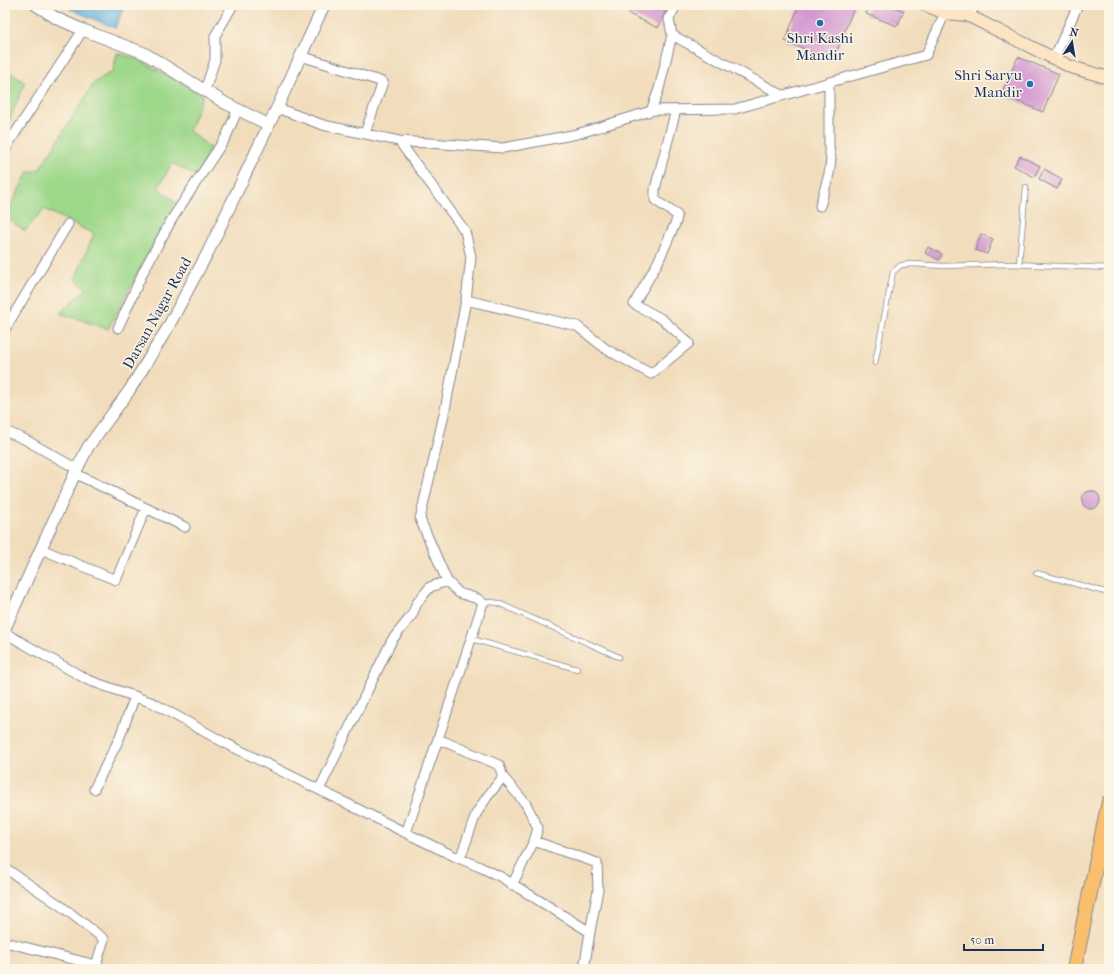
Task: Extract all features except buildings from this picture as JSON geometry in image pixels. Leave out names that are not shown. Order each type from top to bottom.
[{"type":"main road","points":[[925,5],[945,13],[967,15],[1071,66],[1109,78]]},
{"type":"main road","points":[[1074,969],[1109,802]]},
{"type":"street","points":[[36,5],[56,18],[144,53],[238,109],[269,124]]},
{"type":"street","points":[[205,90],[215,60],[215,36],[233,5]]},
{"type":"street","name":"Darsan Nagar Road","points":[[6,621],[88,447],[130,391],[167,329],[208,252],[277,108],[324,5]]},
{"type":"street","points":[[651,111],[659,89],[672,35],[669,19],[676,5]]},
{"type":"street","points":[[967,15],[975,5]]},
{"type":"street","points":[[1054,58],[1078,5]]},
{"type":"street","points":[[277,108],[323,125],[399,141],[503,148],[577,134],[651,111],[735,109],[926,55],[945,13]]},
{"type":"street","points":[[5,151],[10,140],[83,30]]},
{"type":"street","points":[[672,35],[782,95]]},
{"type":"street","points":[[301,56],[383,82],[365,134]]},
{"type":"street","points":[[820,206],[829,174],[831,159],[829,148],[829,82]]},
{"type":"street","points":[[118,328],[144,270],[172,219],[226,138],[238,109]]},
{"type":"street","points":[[466,300],[577,326],[606,349],[650,374],[689,343],[662,319],[634,304],[658,262],[676,222],[677,215],[655,200],[655,190],[676,110]]},
{"type":"street","points":[[399,141],[465,231],[472,257],[466,300],[445,410],[420,519],[447,581],[459,593],[483,603],[406,833]]},
{"type":"street","points":[[5,329],[68,224]]},
{"type":"street","points":[[5,431],[24,439],[76,471],[185,527]]},
{"type":"street","points":[[41,549],[116,580],[146,508]]},
{"type":"street","points":[[319,790],[392,640],[412,615],[418,603],[430,588],[447,581]]},
{"type":"street","points":[[5,633],[88,680],[153,703],[225,743],[406,833],[480,867],[590,932]]},
{"type":"street","points":[[94,789],[119,739],[135,696]]},
{"type":"street","points":[[438,739],[499,765],[503,777],[526,804],[538,828],[534,841],[512,885]]},
{"type":"street","points":[[460,859],[476,814],[503,777]]},
{"type":"street","points":[[534,841],[597,864],[598,890],[584,969]]},
{"type":"street","points":[[5,868],[61,906],[104,939],[100,967],[5,942]]},
{"type":"lane","points":[[1019,264],[1026,187]]},
{"type":"lane","points":[[875,363],[893,272],[901,265],[1019,264],[1109,268]]},
{"type":"lane","points":[[1036,573],[1109,593]]},
{"type":"lane","points":[[483,603],[498,603],[619,657]]},
{"type":"lane","points":[[472,639],[577,668]]},
{"type":"green space","points":[[117,53],[137,59],[203,95],[189,131],[211,148],[196,176],[172,163],[158,188],[176,202],[108,329],[60,313],[87,289],[75,279],[94,234],[44,209],[25,231],[5,217],[28,172],[39,170],[95,82],[113,71]]},
{"type":"green space","points":[[5,69],[25,83],[5,130]]},
{"type":"water","points":[[72,5],[125,5],[115,28],[70,9]]},
{"type":"place","name":"Shri Kashi Mandir","points":[[820,23]]},
{"type":"place","name":"Shri Saryu Mandir","points":[[1030,84]]}]
